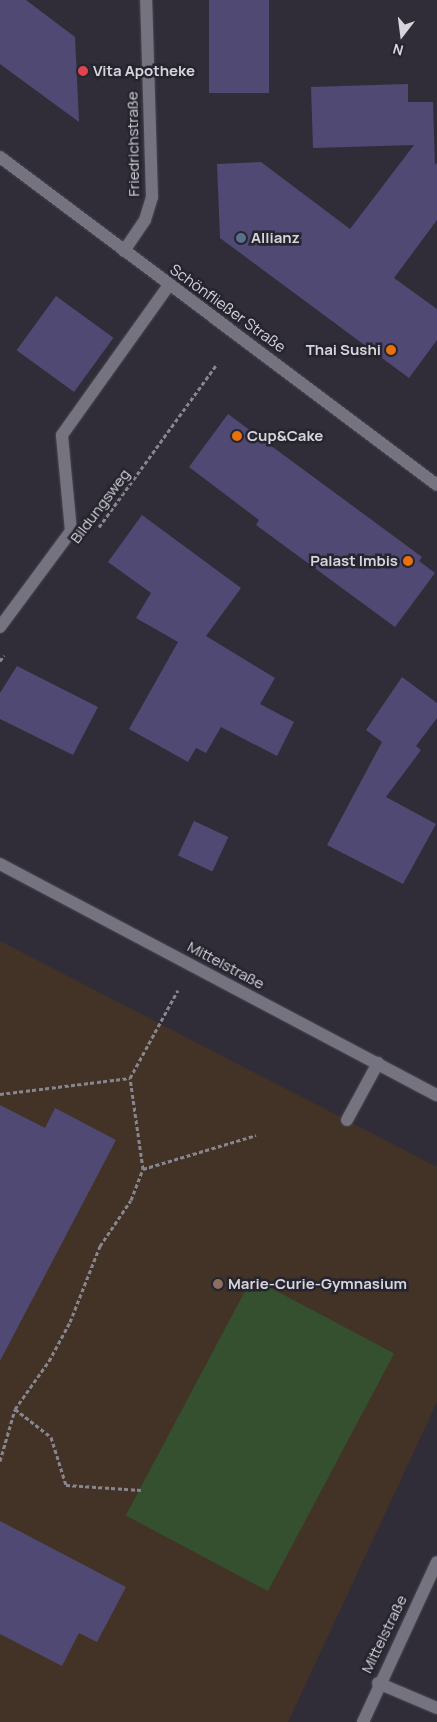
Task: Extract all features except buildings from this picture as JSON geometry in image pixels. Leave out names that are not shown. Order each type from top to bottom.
[{"type":"street","name":"Friedrichstraße","points":[[124,251],[146,220],[152,197],[146,0]]},
{"type":"street","name":"Schönfließer Straße","points":[[0,157],[437,485]]},
{"type":"street","points":[[0,627],[71,531],[62,435],[169,285]]},
{"type":"street","name":"Mittelstraße","points":[[0,864],[437,1095]]},
{"type":"street","points":[[347,1120],[378,1063]]},
{"type":"street","name":"Mittelstraße","points":[[363,1722],[378,1683],[437,1562]]},
{"type":"street","points":[[378,1683],[437,1708]]},
{"type":"path","name":"Bildungsweg","points":[[94,534],[217,364]]},
{"type":"path","points":[[0,661],[6,653]]},
{"type":"path","points":[[0,1462],[15,1409],[49,1361],[70,1322],[100,1246],[131,1200],[143,1169],[130,1078],[191,965]]},
{"type":"path","points":[[0,1094],[130,1078]]},
{"type":"path","points":[[143,1169],[256,1136]]},
{"type":"path","points":[[15,1409],[51,1437],[66,1485],[141,1490]]},
{"type":"shaded area","name":"Marie-Curie-Gymnasium","points":[[0,941],[437,1167],[437,1402],[288,1722],[0,1722]]},
{"type":"green space","points":[[252,1278],[394,1354],[268,1591],[126,1516]]},
{"type":"place","name":"Vita Apotheke","points":[[83,71]]},
{"type":"place","name":"Allianz","points":[[241,238]]},
{"type":"place","name":"Thai Sushi","points":[[391,350]]},
{"type":"place","name":"Cup&Cake","points":[[237,436]]},
{"type":"place","name":"Palast Imbis","points":[[408,561]]},
{"type":"place","name":"Marie-Curie-Gymnasium","points":[[218,1284]]}]
